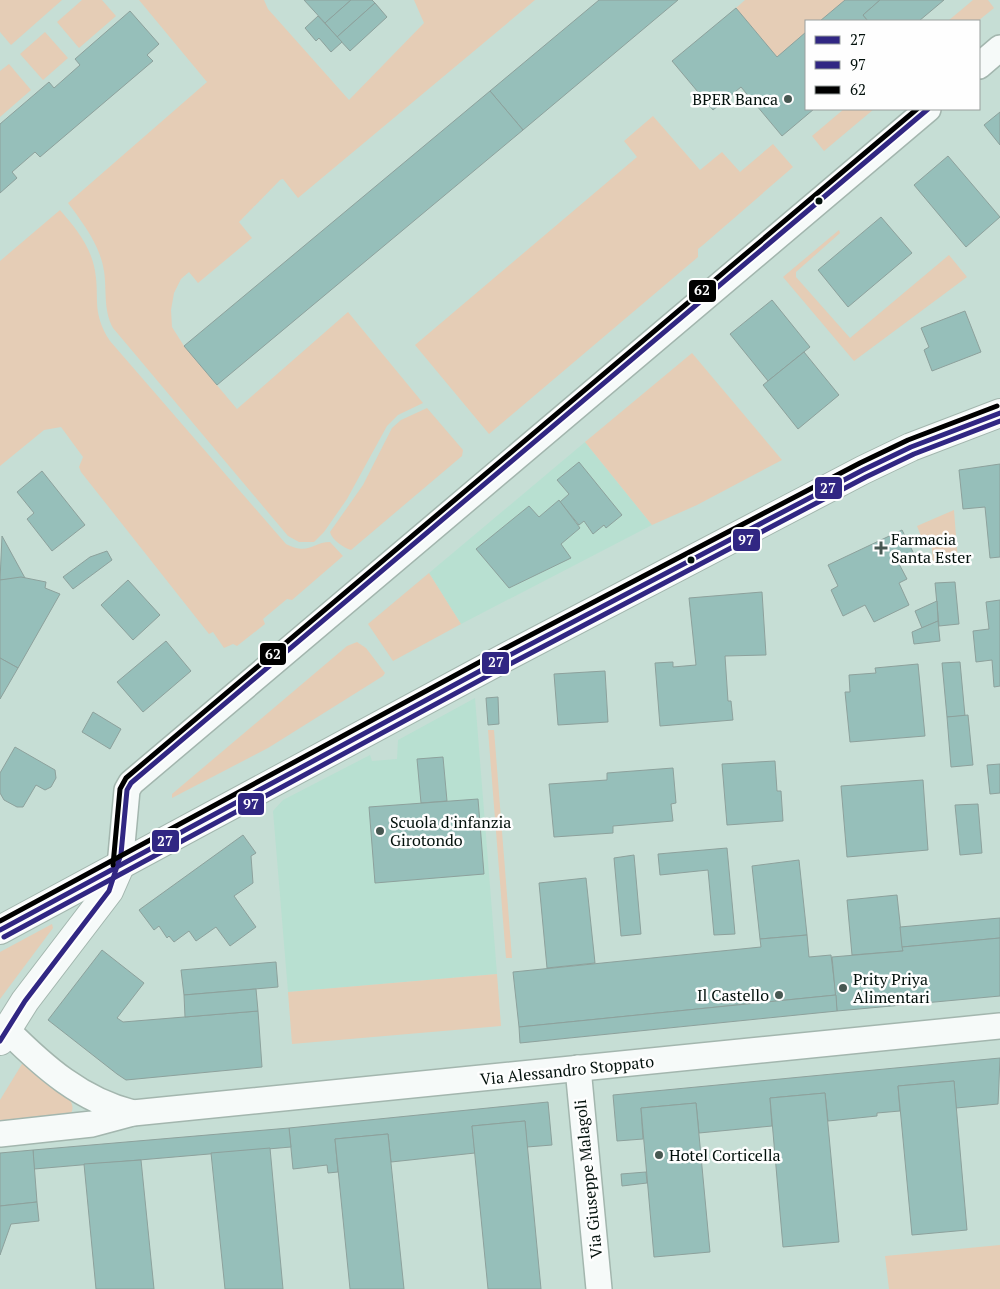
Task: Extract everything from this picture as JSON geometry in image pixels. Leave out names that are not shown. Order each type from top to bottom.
[{"type":"street","points":[[980,65],[1000,48]]},
{"type":"street","points":[[4,1036],[36,988],[109,891],[120,866],[127,790],[132,783],[927,110]]},
{"type":"street","points":[[0,930],[489,666],[863,470],[911,447],[1000,413]]},
{"type":"street","name":"Via Alessandro Stoppato","points":[[0,1134],[85,1125],[134,1113],[1000,1026]]},
{"type":"street","name":"Via Alessandro Stoppato","points":[[4,1036],[54,1074],[91,1098],[134,1113]]},
{"type":"street","name":"Via Giuseppe Malagoli","points":[[578,1068],[599,1289]]},
{"type":"shaded area","points":[[0,0],[62,0],[11,45],[0,32]]},
{"type":"shaded area","points":[[82,0],[102,0],[116,16],[79,48],[57,22]]},
{"type":"shaded area","points":[[139,0],[264,0],[268,9],[349,100],[424,23],[414,0],[535,0],[298,198],[283,179],[280,180],[239,222],[252,238],[198,283],[189,272],[181,279],[174,293],[171,310],[172,327],[184,346],[237,409],[348,312],[423,403],[398,415],[387,426],[347,499],[324,532],[314,542],[299,542],[288,536],[113,328],[108,314],[104,271],[99,252],[68,203],[207,82]]},
{"type":"shaded area","points":[[745,0],[845,0],[821,20],[805,20],[805,33],[777,57],[736,8]]},
{"type":"shaded area","points":[[973,0],[988,0],[994,8],[979,20],[949,20]]},
{"type":"shaded area","points":[[45,32],[68,58],[43,80],[20,54]]},
{"type":"shaded area","points":[[9,64],[31,90],[0,117],[0,71]]},
{"type":"shaded area","points":[[843,110],[873,110],[824,151],[812,136]]},
{"type":"shaded area","points":[[653,116],[700,170],[722,152],[740,172],[773,144],[793,167],[698,249],[698,257],[489,434],[415,345],[637,157],[624,141]]},
{"type":"shaded area","points":[[60,210],[71,222],[89,250],[96,277],[100,321],[110,341],[286,544],[305,549],[330,542],[343,556],[292,600],[287,599],[263,619],[265,624],[237,646],[233,644],[224,648],[213,632],[209,634],[81,472],[79,467],[83,457],[61,427],[44,430],[0,466],[0,261]]},
{"type":"shaded area","points":[[839,230],[840,233],[796,272],[796,277],[850,338],[949,255],[967,277],[854,361],[783,277]]},
{"type":"shaded area","points":[[692,353],[782,460],[697,505],[652,525],[585,442]]},
{"type":"shaded area","points":[[427,408],[463,450],[462,456],[351,550],[342,546],[333,538],[330,532],[363,485],[392,428],[401,420]]},
{"type":"shaded area","points":[[585,442],[652,525],[461,624],[429,573]]},
{"type":"shaded area","points":[[954,510],[958,562],[933,563],[931,537],[922,539],[917,526]]},
{"type":"shaded area","points":[[429,573],[461,624],[393,661],[368,624]]},
{"type":"shaded area","points":[[357,642],[366,648],[385,673],[383,676],[268,748],[172,798],[172,794],[347,646]]},
{"type":"shaded area","name":"Scuola d'infanzia Girotondo","points":[[475,698],[497,974],[288,992],[273,811],[283,800],[370,755],[372,761],[397,759],[398,740]]},
{"type":"shaded area","points":[[488,730],[494,730],[512,958],[506,958]]},
{"type":"shaded area","points":[[52,924],[53,928],[0,999],[0,952]]},
{"type":"shaded area","points":[[497,974],[501,1026],[292,1044],[288,992]]},
{"type":"shaded area","points":[[25,1063],[70,1100],[72,1112],[69,1115],[0,1123],[0,1100],[22,1064]]},
{"type":"shaded area","points":[[1000,1245],[1000,1289],[889,1289],[885,1256]]},
{"type":"building","points":[[304,0],[351,0],[325,23]]},
{"type":"building","points":[[351,0],[372,0],[375,3],[337,37],[325,23]]},
{"type":"building","points":[[599,0],[678,0],[523,130],[490,91]]},
{"type":"building","points":[[845,0],[880,0],[863,15],[867,20],[821,20]]},
{"type":"building","points":[[880,0],[944,0],[920,20],[867,20],[863,15]]},
{"type":"building","points":[[375,3],[387,17],[350,51],[337,37]]},
{"type":"building","points":[[736,8],[777,57],[805,33],[805,110],[813,110],[782,136],[741,87],[713,110],[672,61]]},
{"type":"building","points":[[130,11],[159,44],[147,55],[153,61],[40,157],[35,152],[12,172],[17,178],[0,193],[0,124],[49,82],[54,88],[80,65],[75,59]]},
{"type":"building","points":[[318,16],[342,42],[331,52],[319,38],[316,41],[305,28]]},
{"type":"building","points":[[490,91],[523,130],[217,385],[184,346]]},
{"type":"building","points":[[1000,112],[1000,145],[984,125]]},
{"type":"building","points":[[948,156],[1000,217],[966,247],[914,185]]},
{"type":"building","points":[[881,217],[912,253],[848,307],[818,270]]},
{"type":"building","points":[[772,300],[810,347],[768,381],[730,334]]},
{"type":"building","points":[[965,311],[981,352],[932,371],[924,350],[929,347],[921,328]]},
{"type":"building","points":[[804,352],[839,395],[798,429],[763,385]]},
{"type":"building","points":[[579,462],[622,515],[606,528],[604,525],[593,534],[584,521],[579,525],[560,502],[569,494],[557,480]]},
{"type":"building","points":[[1000,464],[1000,557],[990,558],[985,507],[963,509],[959,470]]},
{"type":"building","points":[[42,471],[85,525],[52,551],[27,519],[34,513],[17,492]]},
{"type":"building","points":[[559,500],[580,528],[561,544],[571,558],[509,588],[476,549],[529,506],[539,517]]},
{"type":"building","points":[[902,530],[914,554],[898,562],[907,579],[899,583],[909,605],[874,622],[865,605],[843,616],[831,590],[838,586],[828,565]]},
{"type":"building","points":[[2,536],[25,578],[0,580]]},
{"type":"building","points":[[107,551],[112,560],[73,589],[63,577],[90,557]]},
{"type":"building","points":[[21,577],[46,582],[45,588],[60,594],[18,668],[0,658],[0,580]]},
{"type":"building","points":[[128,580],[160,615],[133,640],[101,605]]},
{"type":"building","points":[[955,582],[959,624],[939,626],[935,583]]},
{"type":"building","points":[[762,592],[766,655],[725,656],[728,701],[731,701],[733,720],[660,726],[655,663],[673,662],[673,667],[696,665],[689,598]]},
{"type":"building","points":[[1000,600],[1000,686],[994,687],[992,660],[976,662],[973,631],[989,629],[986,602]]},
{"type":"building","points":[[937,601],[938,621],[922,628],[915,611]]},
{"type":"building","points":[[938,621],[940,641],[914,644],[912,632]]},
{"type":"building","points":[[166,641],[191,671],[143,712],[117,682]]},
{"type":"building","points":[[0,658],[18,668],[0,699]]},
{"type":"building","points":[[960,662],[965,716],[947,717],[942,663]]},
{"type":"building","points":[[918,664],[925,736],[850,742],[845,692],[850,692],[849,675],[876,673],[875,668]]},
{"type":"building","points":[[605,671],[608,722],[558,725],[554,674]]},
{"type":"building","points":[[498,697],[499,724],[488,725],[486,698]]},
{"type":"building","points":[[93,712],[121,729],[110,749],[82,732]]},
{"type":"building","points":[[968,715],[973,765],[951,767],[947,717]]},
{"type":"building","points":[[15,747],[55,770],[56,778],[51,787],[45,790],[36,785],[23,807],[17,807],[4,800],[0,793],[0,773]]},
{"type":"building","points":[[443,757],[447,801],[421,803],[417,759]]},
{"type":"building","points":[[775,761],[777,791],[781,791],[783,821],[727,825],[722,764]]},
{"type":"building","points":[[1000,764],[1000,793],[990,794],[987,765]]},
{"type":"building","points":[[673,768],[676,803],[671,804],[673,821],[613,826],[613,833],[554,837],[549,784],[607,780],[607,773]]},
{"type":"building","points":[[923,780],[928,850],[847,857],[841,786]]},
{"type":"building","points":[[478,799],[484,874],[375,883],[369,807]]},
{"type":"building","points":[[978,804],[982,853],[960,855],[955,805]]},
{"type":"building","points":[[243,835],[256,853],[251,856],[253,883],[234,896],[256,927],[230,946],[216,927],[196,941],[189,931],[174,942],[169,936],[167,938],[159,926],[154,930],[139,910]]},
{"type":"building","points":[[727,848],[735,934],[714,935],[708,870],[660,875],[658,854]]},
{"type":"building","points":[[634,855],[641,934],[621,936],[614,858]]},
{"type":"building","points":[[799,860],[807,935],[760,939],[752,866]]},
{"type":"building","points":[[586,878],[595,963],[547,968],[539,883]]},
{"type":"building","points":[[897,895],[903,951],[852,955],[847,900]]},
{"type":"building","points":[[1000,918],[1000,938],[902,947],[900,927]]},
{"type":"building","points":[[807,935],[809,957],[831,955],[836,995],[519,1027],[513,972],[761,947],[760,939]]},
{"type":"building","points":[[1000,938],[1000,996],[837,1011],[832,957],[903,951],[902,947]]},
{"type":"building","points":[[102,950],[144,983],[117,1018],[123,1022],[258,1011],[262,1067],[126,1080],[117,1074],[48,1020]]},
{"type":"building","points":[[276,962],[278,987],[184,995],[181,970]]},
{"type":"building","points":[[256,989],[258,1011],[185,1017],[184,995]]},
{"type":"building","points":[[836,995],[837,1011],[520,1043],[519,1027]]},
{"type":"building","points":[[1000,1058],[998,1104],[956,1108],[954,1081],[898,1086],[900,1111],[877,1113],[877,1116],[828,1121],[825,1093],[770,1098],[772,1126],[699,1133],[696,1103],[641,1108],[643,1139],[617,1141],[613,1095]]},
{"type":"building","points":[[954,1081],[967,1230],[912,1235],[898,1086]]},
{"type":"building","points":[[825,1093],[839,1242],[783,1247],[770,1098]]},
{"type":"building","points":[[548,1102],[552,1145],[527,1147],[525,1121],[472,1126],[475,1153],[391,1162],[388,1134],[335,1139],[338,1172],[328,1173],[327,1165],[293,1169],[289,1128]]},
{"type":"building","points":[[696,1103],[710,1252],[654,1257],[641,1108]]},
{"type":"building","points":[[525,1121],[541,1289],[488,1289],[472,1126]]},
{"type":"building","points":[[289,1128],[291,1147],[34,1169],[33,1150]]},
{"type":"building","points":[[388,1134],[404,1289],[350,1289],[335,1139]]},
{"type":"building","points":[[270,1148],[283,1289],[225,1289],[211,1153]]},
{"type":"building","points":[[33,1150],[37,1202],[0,1206],[0,1153]]},
{"type":"building","points":[[141,1160],[154,1289],[96,1289],[84,1164]]},
{"type":"building","points":[[646,1172],[647,1183],[622,1186],[621,1174]]},
{"type":"building","points":[[37,1202],[39,1221],[11,1224],[0,1255],[0,1206]]},
{"type":"transit line","name":"62","points":[[113,865],[120,789],[126,778],[916,110]]},
{"type":"transit line","name":"27","points":[[0,1041],[25,1001],[109,891],[121,854],[127,790],[131,783],[927,110]]},
{"type":"transit line","name":"62","points":[[0,921],[502,650],[860,463],[908,440],[997,406]]},
{"type":"transit line","name":"27","points":[[0,930],[506,657],[863,470],[911,447],[1000,413]]},
{"type":"transit line","name":"97","points":[[4,937],[510,664],[866,477],[914,454],[1000,421]]},
{"type":"place","name":"BPER Banca","points":[[788,99]]},
{"type":"place","name":"Farmacia Santa Ester","points":[[881,548]]},
{"type":"place","name":"Scuola d'infanzia Girotondo","points":[[380,831]]},
{"type":"place","name":"Prity Priya Alimentari","points":[[843,988]]},
{"type":"place","name":"Il Castello","points":[[779,995]]},
{"type":"place","name":"Hotel Corticella","points":[[659,1155]]}]
